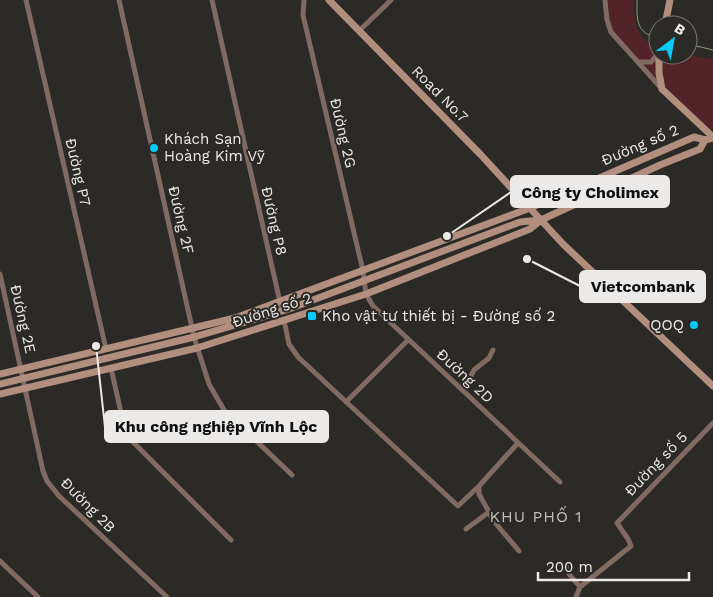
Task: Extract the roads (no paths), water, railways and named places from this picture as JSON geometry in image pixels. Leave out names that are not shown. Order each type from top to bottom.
[{"type":"main road","name":"Road No.7","points":[[329,0],[481,155],[540,220],[598,279],[713,386]]},
{"type":"main road","points":[[667,15],[670,0]]},
{"type":"main road","points":[[659,67],[662,89],[710,138]]},
{"type":"main road","name":"Đường số 2","points":[[0,374],[235,318],[530,208],[694,137],[710,138]]},
{"type":"main road","name":"Đường số 2","points":[[0,394],[197,348],[366,294],[530,229],[540,220],[700,149],[710,138]]},
{"type":"main road","points":[[520,222],[530,208]]},
{"type":"main road","name":"Đường số 2","points":[[0,384],[194,337],[282,311],[364,282],[520,222],[540,220]]},
{"type":"street","name":"Đường P7","points":[[26,0],[106,349]]},
{"type":"street","name":"Đường 2F","points":[[119,0],[194,337],[209,384],[224,410],[292,475]]},
{"type":"street","name":"Đường P8","points":[[212,0],[282,311]]},
{"type":"street","name":"Đường 2G","points":[[304,0],[303,15],[364,282]]},
{"type":"street","points":[[359,31],[391,0]]},
{"type":"street","points":[[605,0],[606,20],[611,32],[662,89]]},
{"type":"street","points":[[638,62],[648,62]]},
{"type":"street","points":[[647,72],[654,72],[659,67]]},
{"type":"street","name":"Đường 2E","points":[[0,274],[22,379]]},
{"type":"street","name":"Đường 2D","points":[[364,282],[366,294],[373,306],[560,482]]},
{"type":"street","points":[[284,320],[289,344],[298,357],[458,506],[518,443]]},
{"type":"street","points":[[346,402],[408,340]]},
{"type":"street","points":[[463,391],[474,370],[489,358],[493,350]]},
{"type":"street","points":[[111,368],[126,435],[231,540]]},
{"type":"street","name":"Đường 2B","points":[[22,379],[43,471],[48,481],[59,496],[167,597]]},
{"type":"street","name":"Đường số 5","points":[[580,587],[631,546],[617,523],[713,423]]},
{"type":"street","points":[[479,486],[478,494],[492,519],[519,551]]},
{"type":"street","points":[[466,529],[489,512]]},
{"type":"street","points":[[0,561],[38,597]]},
{"type":"street","points":[[570,563],[569,574],[580,587],[576,597]]},
{"type":"waterway","points":[[637,0],[639,24],[641,29],[648,35]]},
{"type":"waterway","points":[[698,46],[713,50]]},
{"type":"place","name":"Khách Sạn Hoàng Kim Vỹ","points":[[154,148]]},
{"type":"place","name":"Công ty Cholimex","points":[[447,236]]},
{"type":"place","name":"Vietcombank","points":[[527,259]]},
{"type":"place","name":"Kho vật tư thiết bị - Đường số 2","points":[[312,316]]},
{"type":"place","name":"QOQ","points":[[694,325]]},
{"type":"place","name":"Khu công nghiệp Vĩnh Lộc","points":[[96,346]]},
{"type":"district","name":"KHU PHỐ 1","points":[[536,516]]}]
